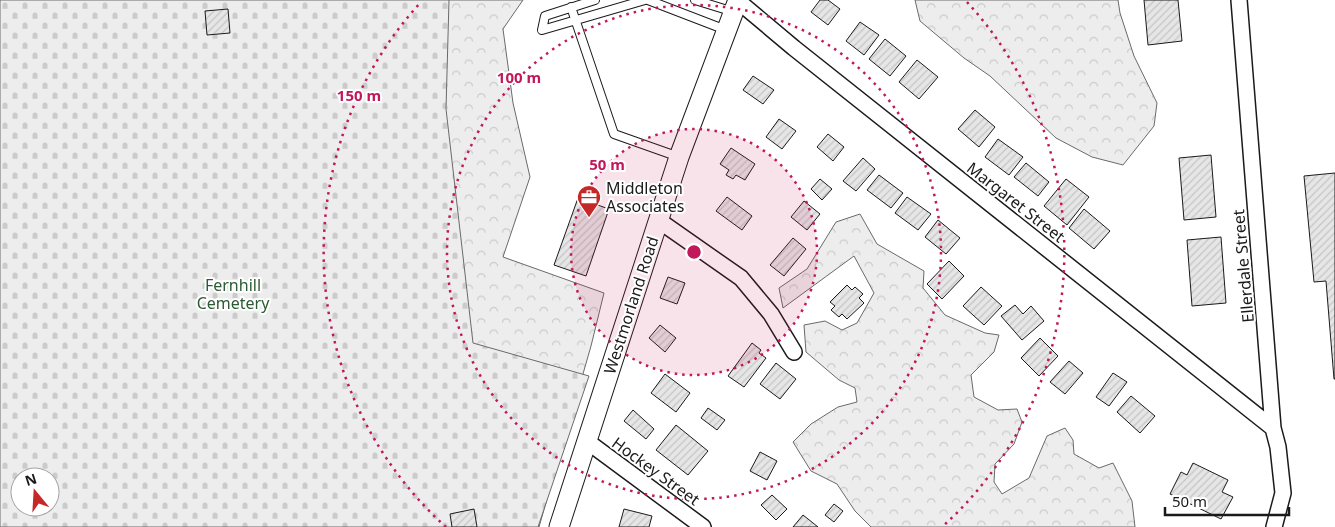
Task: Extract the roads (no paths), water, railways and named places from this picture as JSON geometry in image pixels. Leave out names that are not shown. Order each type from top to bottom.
[{"type":"street","name":"Ellerdale Street","points":[[1239,0],[1273,428],[1278,447],[1283,494],[1274,527]]},
{"type":"street","name":"Westmorland Road","points":[[559,527],[679,157],[737,4]]},
{"type":"street","name":"Margaret Street","points":[[737,4],[1273,428]]},
{"type":"street","points":[[658,220],[741,278],[771,314],[794,352]]},
{"type":"street","name":"Hockey Street","points":[[588,442],[703,527]]},
{"type":"lane","points":[[595,0],[546,16],[542,30],[647,0],[727,30]]},
{"type":"lane","points":[[695,0],[737,4]]},
{"type":"lane","points":[[570,7],[614,134],[679,157]]},
{"type":"place","name":"Middleton Associates","points":[[589,218]]},
{"type":"park label","name":"Fernhill Cemetery","points":[[233,294]]}]
